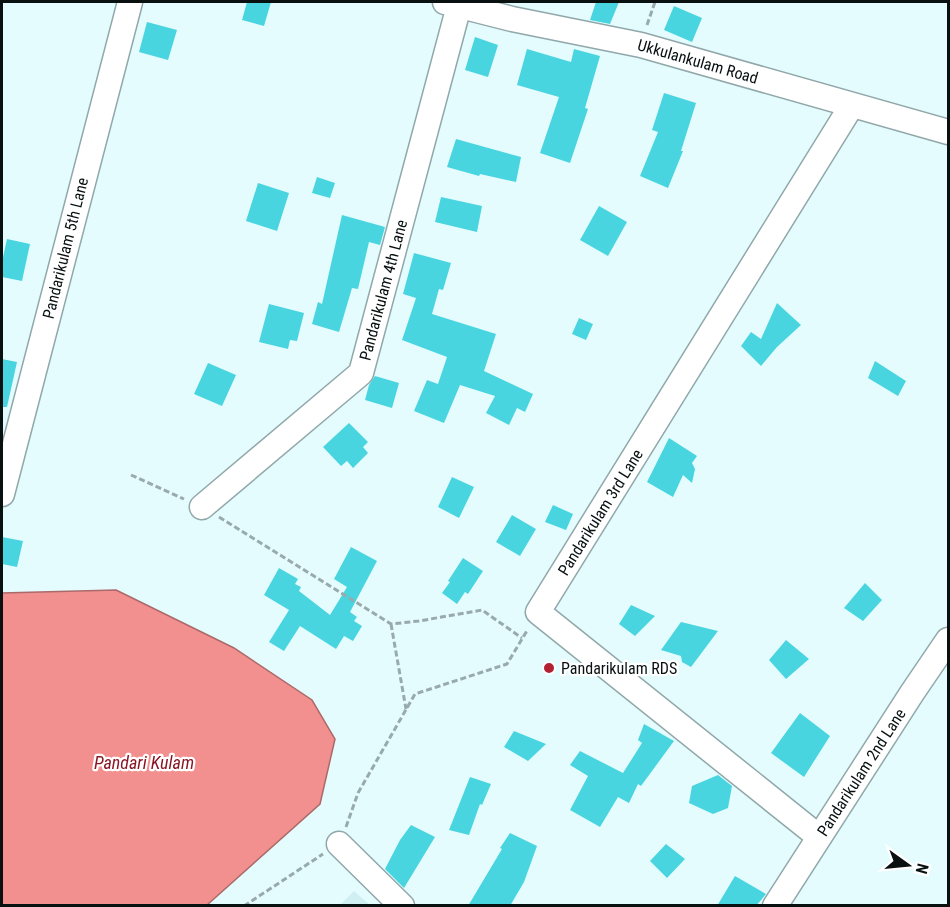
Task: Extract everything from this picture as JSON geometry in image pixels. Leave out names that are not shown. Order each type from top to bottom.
[{"type":"street","name":"Pandarikulam 5th Lane","points":[[2,494],[130,2]]},
{"type":"street","name":"Ukkulankulam Road","points":[[454,3],[512,19],[641,45],[948,132]]},
{"type":"street","name":"Pandarikulam 4th Lane","points":[[202,507],[361,373],[454,3]]},
{"type":"street","name":"Pandarikulam 3rd Lane","points":[[538,612],[852,105]]},
{"type":"street","points":[[538,612],[819,837]]},
{"type":"street","name":"Pandarikulam 2nd Lane","points":[[775,906],[948,640]]},
{"type":"street","points":[[339,844],[402,906]]},
{"type":"path","points":[[641,45],[655,2]]},
{"type":"path","points":[[131,475],[202,507],[391,624],[482,610],[522,638]]},
{"type":"path","points":[[244,906],[339,844],[358,793],[416,694],[507,664],[538,612]]},
{"type":"path","points":[[391,624],[406,710]]},
{"type":"shaded area","points":[[354,891],[370,905],[340,905]]},
{"type":"water","name":"Pandari Kulam","points":[[116,590],[234,648],[312,700],[335,739],[320,804],[207,905],[2,905],[2,593]]},
{"type":"building","points":[[247,2],[271,2],[264,26],[242,20]]},
{"type":"building","points":[[596,2],[619,2],[610,24],[590,20]]},
{"type":"building","points":[[674,6],[702,18],[692,42],[664,30]]},
{"type":"building","points":[[147,22],[177,30],[168,60],[139,52]]},
{"type":"building","points":[[475,37],[498,45],[488,77],[465,70]]},
{"type":"building","points":[[527,49],[571,62],[574,49],[600,56],[585,108],[588,109],[570,163],[540,153],[559,97],[517,85]]},
{"type":"building","points":[[664,93],[696,103],[681,151],[683,151],[668,188],[640,176],[658,132],[652,130]]},
{"type":"building","points":[[456,139],[521,157],[516,182],[480,174],[479,176],[447,167]]},
{"type":"building","points":[[317,177],[335,183],[330,198],[312,193]]},
{"type":"building","points":[[258,183],[289,193],[277,231],[246,221]]},
{"type":"building","points":[[441,197],[482,206],[477,232],[435,222]]},
{"type":"building","points":[[599,206],[627,222],[608,256],[580,240]]},
{"type":"building","points":[[342,215],[385,227],[380,245],[369,242],[358,289],[352,288],[339,332],[312,324],[318,302],[322,304]]},
{"type":"building","points":[[7,239],[30,244],[22,281],[2,277],[2,262]]},
{"type":"building","points":[[414,253],[451,263],[443,290],[439,289],[432,314],[496,334],[484,371],[533,394],[525,412],[517,408],[509,425],[486,413],[495,396],[460,385],[444,423],[414,411],[427,380],[438,384],[447,357],[402,340],[416,298],[403,294]]},
{"type":"building","points":[[777,303],[801,325],[777,347],[761,366],[741,346],[751,332],[761,339]]},
{"type":"building","points":[[269,304],[304,313],[297,341],[290,340],[288,349],[259,342]]},
{"type":"building","points":[[579,318],[593,324],[586,340],[572,334]]},
{"type":"building","points":[[2,359],[17,362],[7,407],[2,407]]},
{"type":"building","points":[[875,361],[906,381],[898,396],[868,378]]},
{"type":"building","points":[[208,363],[236,375],[222,406],[194,394]]},
{"type":"building","points":[[375,376],[399,383],[392,408],[365,400],[369,385]]},
{"type":"building","points":[[349,423],[368,442],[363,447],[368,453],[353,468],[347,461],[341,466],[323,447]]},
{"type":"building","points":[[669,438],[697,456],[692,463],[695,469],[692,483],[683,475],[673,497],[647,482]]},
{"type":"building","points":[[452,477],[474,487],[459,518],[438,507]]},
{"type":"building","points":[[553,505],[573,514],[566,530],[545,522]]},
{"type":"building","points":[[512,515],[536,529],[520,556],[496,542]]},
{"type":"building","points":[[2,537],[23,541],[17,567],[2,564]]},
{"type":"building","points":[[351,547],[377,561],[350,612],[357,617],[354,621],[362,626],[353,641],[344,636],[336,649],[300,626],[284,651],[269,642],[289,610],[264,595],[279,568],[298,579],[295,584],[301,587],[299,591],[330,615],[347,587],[334,579]]},
{"type":"building","points":[[463,558],[483,571],[468,594],[465,592],[457,604],[442,593]]},
{"type":"building","points":[[865,583],[882,600],[863,621],[844,608]]},
{"type":"building","points":[[631,605],[655,616],[635,636],[619,624]]},
{"type":"building","points":[[681,622],[718,631],[691,667],[682,662],[681,656],[661,650]]},
{"type":"building","points":[[786,640],[809,659],[786,679],[769,660]]},
{"type":"building","points":[[800,713],[830,736],[804,777],[771,753]]},
{"type":"building","points":[[644,724],[674,741],[641,786],[638,784],[629,803],[618,797],[600,827],[570,810],[588,776],[570,765],[580,751],[623,773],[642,743],[638,740]]},
{"type":"building","points":[[514,731],[546,744],[528,761],[504,747]]},
{"type":"building","points":[[718,775],[732,786],[728,808],[713,814],[689,803],[692,786]]},
{"type":"building","points":[[470,777],[491,784],[482,805],[480,804],[469,835],[449,830]]},
{"type":"building","points":[[411,825],[435,837],[404,888],[385,869],[400,840]]},
{"type":"building","points":[[510,833],[537,846],[524,882],[510,906],[468,906],[502,849],[500,848]]},
{"type":"building","points":[[666,844],[685,859],[667,878],[650,861]]},
{"type":"building","points":[[735,876],[766,894],[756,906],[717,906]]},
{"type":"place","name":"Pandarikulam RDS","points":[[549,668]]}]
